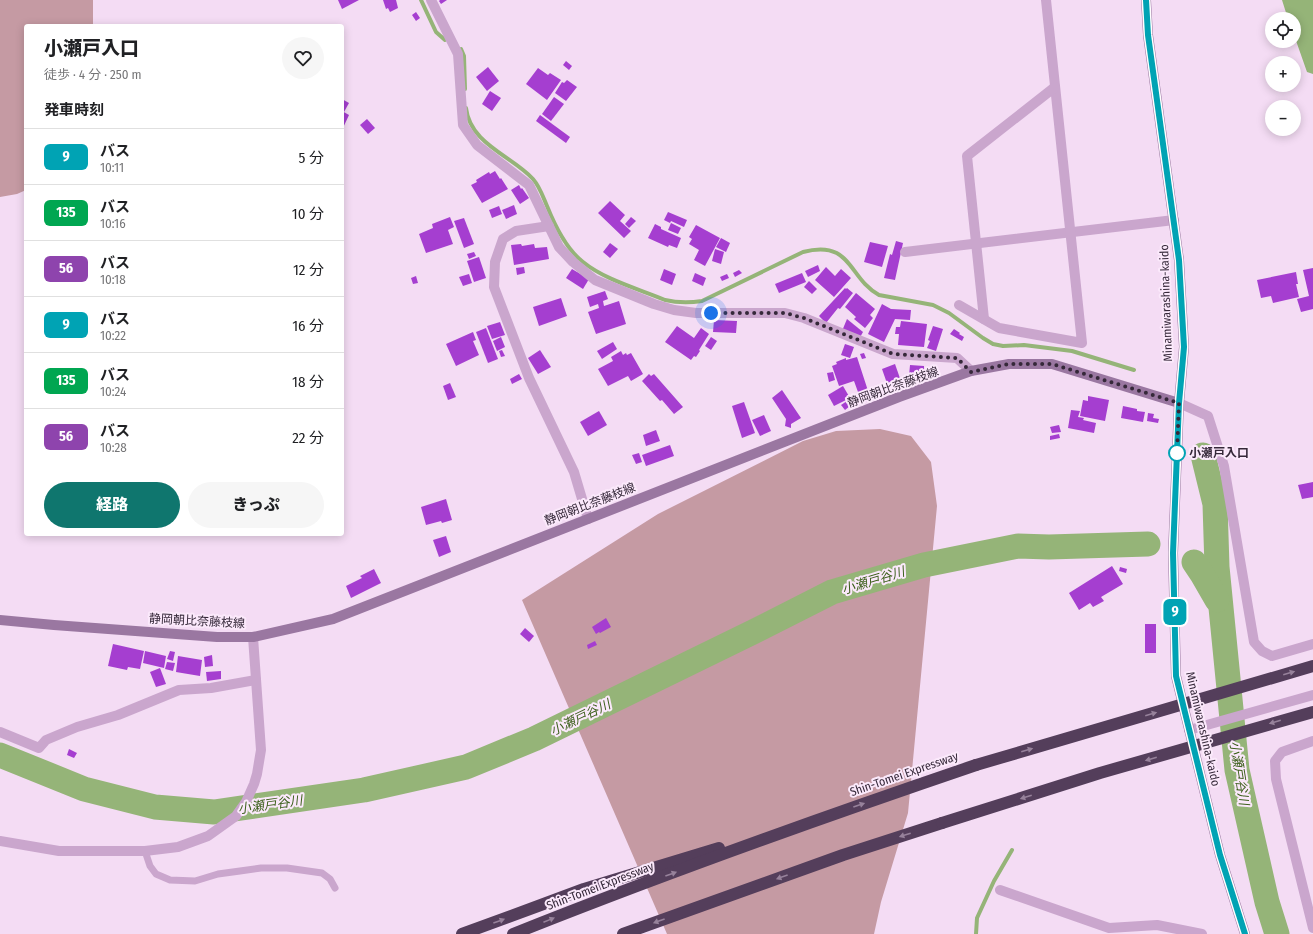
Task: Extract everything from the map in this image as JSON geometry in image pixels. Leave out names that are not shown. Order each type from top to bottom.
[{"type":"highway","name":"Shin-Tomei Expressway","points":[[513,934],[573,910],[838,812],[976,765],[1313,666]]},
{"type":"highway","points":[[623,934],[844,855],[942,823],[1100,774],[1313,712]]},
{"type":"highway","points":[[462,934],[584,889],[838,812]]},
{"type":"main road","name":"Minamiwarashina-kaido","points":[[1146,0],[1148,35],[1179,260],[1184,347],[1179,403],[1173,553],[1176,676],[1220,855],[1245,934]]},
{"type":"main road","name":"静岡朝比奈藤枝線","points":[[0,620],[209,636],[254,637],[333,619],[899,397],[971,372],[1009,364],[1052,364],[1179,403]]},
{"type":"street","points":[[431,0],[458,54],[463,125],[477,145],[529,185],[559,247],[573,262],[595,280],[654,304],[674,310],[696,313],[785,313],[804,318],[893,354],[957,358],[971,372]]},
{"type":"street","points":[[959,305],[999,328],[1082,343],[1046,0]]},
{"type":"street","points":[[984,319],[967,156],[1055,87]]},
{"type":"street","points":[[905,252],[1174,220]]},
{"type":"street","points":[[549,226],[516,231],[503,239],[495,262],[494,287],[529,378],[574,472],[588,519]]},
{"type":"street","points":[[1179,403],[1208,416],[1224,466],[1254,642],[1262,651],[1272,656],[1313,644]]},
{"type":"street","points":[[0,841],[59,851],[145,851],[178,847],[208,836],[236,816],[246,802],[254,784],[261,750],[254,637]]},
{"type":"street","points":[[0,732],[39,748],[46,740],[77,727],[118,715],[179,690],[211,688],[256,680]]},
{"type":"street","points":[[1189,730],[1313,695]]},
{"type":"street","points":[[1313,741],[1282,752],[1275,761],[1276,779],[1313,928]]},
{"type":"street","points":[[1000,890],[1109,928],[1157,929],[1202,934]]},
{"type":"lane","points":[[145,851],[150,866],[156,874],[170,880],[195,881],[218,874],[261,868],[286,868],[322,873],[330,879],[335,888]]},
{"type":"shaded area","points":[[0,0],[93,0],[93,24],[24,24],[24,191],[17,194],[0,197]]},
{"type":"shaded area","points":[[1282,0],[1313,0],[1313,74],[1307,72],[1299,48],[1301,48],[1301,12],[1286,12]]},
{"type":"shaded area","points":[[880,429],[911,436],[931,462],[937,506],[908,813],[881,902],[874,934],[667,934],[522,600],[658,514],[803,441],[836,431]]},
{"type":"building","points":[[338,0],[359,0],[342,9]]},
{"type":"building","points":[[383,0],[396,0],[398,8],[390,12],[388,8],[386,9]]},
{"type":"building","points":[[447,0],[441,4],[439,1]]},
{"type":"building","points":[[416,12],[420,18],[416,21],[412,15]]},
{"type":"building","points":[[566,61],[572,66],[569,70],[563,65]]},
{"type":"building","points":[[488,67],[499,81],[487,91],[476,77]]},
{"type":"building","points":[[538,68],[548,75],[550,73],[561,80],[547,100],[526,84]]},
{"type":"building","points":[[567,80],[577,87],[566,101],[555,93],[562,82],[564,83]]},
{"type":"building","points":[[490,91],[501,98],[492,111],[482,104]]},
{"type":"building","points":[[554,97],[564,104],[551,121],[542,114]]},
{"type":"building","points":[[344,100],[349,103],[344,112]]},
{"type":"building","points":[[344,112],[349,115],[344,126]]},
{"type":"building","points":[[540,115],[570,137],[566,143],[536,121]]},
{"type":"building","points":[[367,119],[375,128],[368,134],[360,125]]},
{"type":"building","points":[[495,171],[508,189],[482,203],[471,185],[489,172],[490,174]]},
{"type":"building","points":[[519,185],[529,198],[520,204],[511,190]]},
{"type":"building","points":[[610,201],[625,215],[620,221],[631,231],[624,238],[598,213]]},
{"type":"building","points":[[514,205],[517,214],[506,219],[502,210]]},
{"type":"building","points":[[499,206],[502,214],[492,218],[489,210]]},
{"type":"building","points":[[668,212],[687,220],[684,227],[671,221],[670,223],[664,220]]},
{"type":"building","points":[[450,217],[454,227],[448,230],[453,244],[426,253],[419,234],[433,228],[432,224]]},
{"type":"building","points":[[631,217],[636,221],[629,228],[625,224]]},
{"type":"building","points":[[464,218],[474,244],[464,248],[454,221]]},
{"type":"building","points":[[671,223],[681,228],[678,234],[668,230]]},
{"type":"building","points":[[655,224],[661,227],[661,229],[681,238],[677,248],[669,245],[668,247],[648,238]]},
{"type":"building","points":[[696,225],[720,238],[705,266],[694,260],[699,250],[689,244],[692,239],[689,237]]},
{"type":"building","points":[[721,238],[730,243],[726,252],[716,247]]},
{"type":"building","points":[[896,241],[903,243],[895,280],[884,278],[890,254],[892,255]]},
{"type":"building","points":[[870,242],[888,246],[882,267],[864,262]]},
{"type":"building","points":[[610,243],[618,249],[610,258],[603,252]]},
{"type":"building","points":[[521,244],[522,246],[534,244],[535,248],[547,247],[549,259],[514,265],[511,245]]},
{"type":"building","points":[[715,249],[724,252],[721,264],[712,261]]},
{"type":"building","points":[[474,252],[476,256],[469,259],[467,254]]},
{"type":"building","points":[[479,257],[486,278],[474,282],[467,261]]},
{"type":"building","points":[[818,265],[820,271],[808,277],[805,271]]},
{"type":"building","points":[[524,267],[525,273],[517,275],[516,268]]},
{"type":"building","points":[[826,267],[835,276],[841,269],[851,278],[834,297],[815,280]]},
{"type":"building","points":[[1313,268],[1313,309],[1301,312],[1297,299],[1309,296],[1303,270]]},
{"type":"building","points":[[572,269],[589,279],[583,289],[566,278]]},
{"type":"building","points":[[664,269],[676,274],[672,285],[660,280]]},
{"type":"building","points":[[739,270],[742,273],[735,277],[733,273]]},
{"type":"building","points":[[1296,272],[1298,284],[1296,284],[1299,297],[1273,303],[1271,296],[1261,298],[1257,280]]},
{"type":"building","points":[[695,273],[706,278],[703,286],[692,281]]},
{"type":"building","points":[[802,273],[806,282],[779,293],[775,284]]},
{"type":"building","points":[[469,274],[472,283],[463,286],[459,277]]},
{"type":"building","points":[[727,274],[729,278],[722,281],[720,277]]},
{"type":"building","points":[[416,276],[418,283],[413,284],[411,278]]},
{"type":"building","points":[[809,281],[817,289],[812,294],[804,287]]},
{"type":"building","points":[[845,288],[853,293],[826,323],[819,316]]},
{"type":"building","points":[[605,291],[608,299],[603,301],[604,306],[619,301],[626,324],[596,334],[588,312],[599,308],[598,304],[590,307],[587,297]]},
{"type":"building","points":[[856,293],[875,309],[870,315],[873,318],[865,328],[854,319],[856,317],[845,307]]},
{"type":"building","points":[[561,298],[567,316],[539,326],[533,307]]},
{"type":"building","points":[[882,304],[891,309],[911,310],[910,320],[895,319],[884,342],[868,334]]},
{"type":"building","points":[[847,319],[863,332],[859,339],[842,331]]},
{"type":"building","points":[[714,320],[737,321],[736,333],[713,332]]},
{"type":"building","points":[[901,321],[927,324],[924,347],[898,345],[899,334],[895,334],[896,327],[900,327]]},
{"type":"building","points":[[500,322],[505,335],[492,339],[487,326]]},
{"type":"building","points":[[677,326],[694,338],[701,328],[709,334],[696,357],[694,356],[691,360],[665,342]]},
{"type":"building","points":[[933,326],[943,329],[936,351],[927,348]]},
{"type":"building","points":[[486,328],[498,359],[488,363],[476,332]]},
{"type":"building","points":[[954,329],[964,337],[962,341],[950,334]]},
{"type":"building","points":[[473,332],[476,340],[473,341],[479,355],[456,366],[446,344]]},
{"type":"building","points":[[501,337],[505,347],[497,351],[493,341]]},
{"type":"building","points":[[711,337],[717,341],[711,350],[705,346]]},
{"type":"building","points":[[613,342],[617,349],[602,359],[597,351]]},
{"type":"building","points":[[845,344],[854,347],[850,358],[841,355]]},
{"type":"building","points":[[502,350],[505,356],[501,357],[499,351]]},
{"type":"building","points":[[540,350],[551,367],[538,374],[528,358]]},
{"type":"building","points":[[621,351],[623,355],[626,353],[627,355],[631,353],[643,374],[631,381],[628,376],[608,386],[598,369],[613,361],[611,357]]},
{"type":"building","points":[[864,353],[866,358],[862,359],[860,354]]},
{"type":"building","points":[[857,357],[871,400],[862,403],[854,381],[839,386],[832,366],[837,364],[836,362],[846,358],[846,360]]},
{"type":"building","points":[[895,364],[903,387],[890,392],[882,369]]},
{"type":"building","points":[[910,365],[924,366],[924,377],[909,376]]},
{"type":"building","points":[[833,372],[835,380],[829,382],[827,373]]},
{"type":"building","points":[[519,374],[522,379],[512,384],[510,379]]},
{"type":"building","points":[[649,374],[651,376],[654,374],[683,407],[674,414],[662,400],[660,401],[642,381]]},
{"type":"building","points":[[450,383],[456,397],[448,400],[443,386]]},
{"type":"building","points":[[843,386],[850,398],[834,406],[828,395]]},
{"type":"building","points":[[782,390],[801,418],[791,424],[791,428],[785,426],[786,419],[772,398]]},
{"type":"building","points":[[1088,396],[1109,400],[1105,421],[1080,416],[1083,400],[1088,401]]},
{"type":"building","points":[[854,397],[857,400],[853,402],[851,399]]},
{"type":"building","points":[[847,401],[850,406],[845,410],[841,405]]},
{"type":"building","points":[[744,402],[755,433],[742,438],[732,406]]},
{"type":"building","points":[[1123,406],[1145,412],[1143,422],[1121,418]]},
{"type":"building","points":[[1071,410],[1080,411],[1078,417],[1084,418],[1083,420],[1096,423],[1094,433],[1068,428]]},
{"type":"building","points":[[599,411],[607,425],[588,436],[580,422]]},
{"type":"building","points":[[1148,413],[1154,414],[1153,418],[1159,419],[1158,423],[1147,421]]},
{"type":"building","points":[[764,415],[771,431],[760,436],[752,420]]},
{"type":"building","points":[[1059,425],[1061,432],[1052,433],[1050,427]]},
{"type":"building","points":[[656,430],[660,441],[646,446],[643,435]]},
{"type":"building","points":[[1059,434],[1060,438],[1050,440],[1050,436]]},
{"type":"building","points":[[670,445],[674,456],[646,466],[642,455]]},
{"type":"building","points":[[639,453],[642,462],[636,464],[632,455]]},
{"type":"building","points":[[1313,482],[1313,497],[1302,499],[1298,485]]},
{"type":"building","points":[[446,499],[452,520],[426,525],[421,507]]},
{"type":"building","points":[[446,536],[451,552],[439,557],[433,540]]},
{"type":"building","points":[[1112,566],[1123,584],[1101,597],[1104,601],[1093,607],[1090,603],[1079,610],[1069,593]]},
{"type":"building","points":[[1120,567],[1127,569],[1126,573],[1119,571]]},
{"type":"building","points":[[374,569],[381,583],[351,598],[346,586],[362,578],[360,576]]},
{"type":"building","points":[[606,618],[611,627],[596,634],[592,627]]},
{"type":"building","points":[[1145,624],[1156,624],[1156,653],[1145,653]]},
{"type":"building","points":[[525,628],[534,636],[529,642],[520,634]]},
{"type":"building","points":[[595,641],[597,645],[588,649],[587,645]]},
{"type":"building","points":[[113,644],[144,651],[140,669],[128,667],[127,670],[108,666]]},
{"type":"building","points":[[145,651],[166,656],[164,668],[143,663]]},
{"type":"building","points":[[170,651],[175,652],[173,661],[167,659]]},
{"type":"building","points":[[212,655],[213,666],[205,667],[204,657]]},
{"type":"building","points":[[178,656],[202,660],[200,676],[176,672]]},
{"type":"building","points":[[167,662],[175,663],[173,671],[165,669]]},
{"type":"building","points":[[160,668],[166,684],[156,687],[150,672]]},
{"type":"building","points":[[221,671],[221,679],[207,681],[206,672]]},
{"type":"building","points":[[69,749],[77,753],[74,758],[67,755]]},
{"type":"waterway","points":[[421,0],[436,32],[445,40]]},
{"type":"waterway","points":[[461,49],[464,56],[465,89]]},
{"type":"waterway","points":[[466,108],[469,120],[475,131],[483,140],[533,179],[541,192],[557,229],[571,251],[583,262],[601,274],[622,284],[674,302],[702,301],[803,252],[819,249],[831,251],[840,255],[848,262],[869,288],[879,295],[933,305],[949,313],[993,344],[1003,346],[1024,345],[1072,351],[1134,370]]},
{"type":"waterway","name":"小瀬戸谷川","points":[[1203,455],[1215,504],[1217,567],[1237,770],[1267,902],[1277,934]]},
{"type":"waterway","name":"小瀬戸谷川","points":[[0,755],[84,789],[155,807],[214,812],[364,790],[466,767],[534,739],[832,592],[924,565],[1018,546],[1049,547],[1148,544]]},
{"type":"waterway","name":"小瀬戸谷川","points":[[1194,562],[1217,600]]},
{"type":"waterway","points":[[976,934],[977,918],[994,881],[1012,850]]},
{"type":"bus line","name":"9","points":[[1146,0],[1148,35],[1179,260],[1184,347],[1179,403],[1173,553],[1176,676],[1220,855],[1245,934]]},
{"type":"place","name":"小瀬戸入口","points":[[1177,453]]},
{"type":"route","points":[[711,313],[785,313],[794,315],[893,354],[957,358],[971,372],[1009,364],[1052,364],[1179,403],[1177,453]]}]
